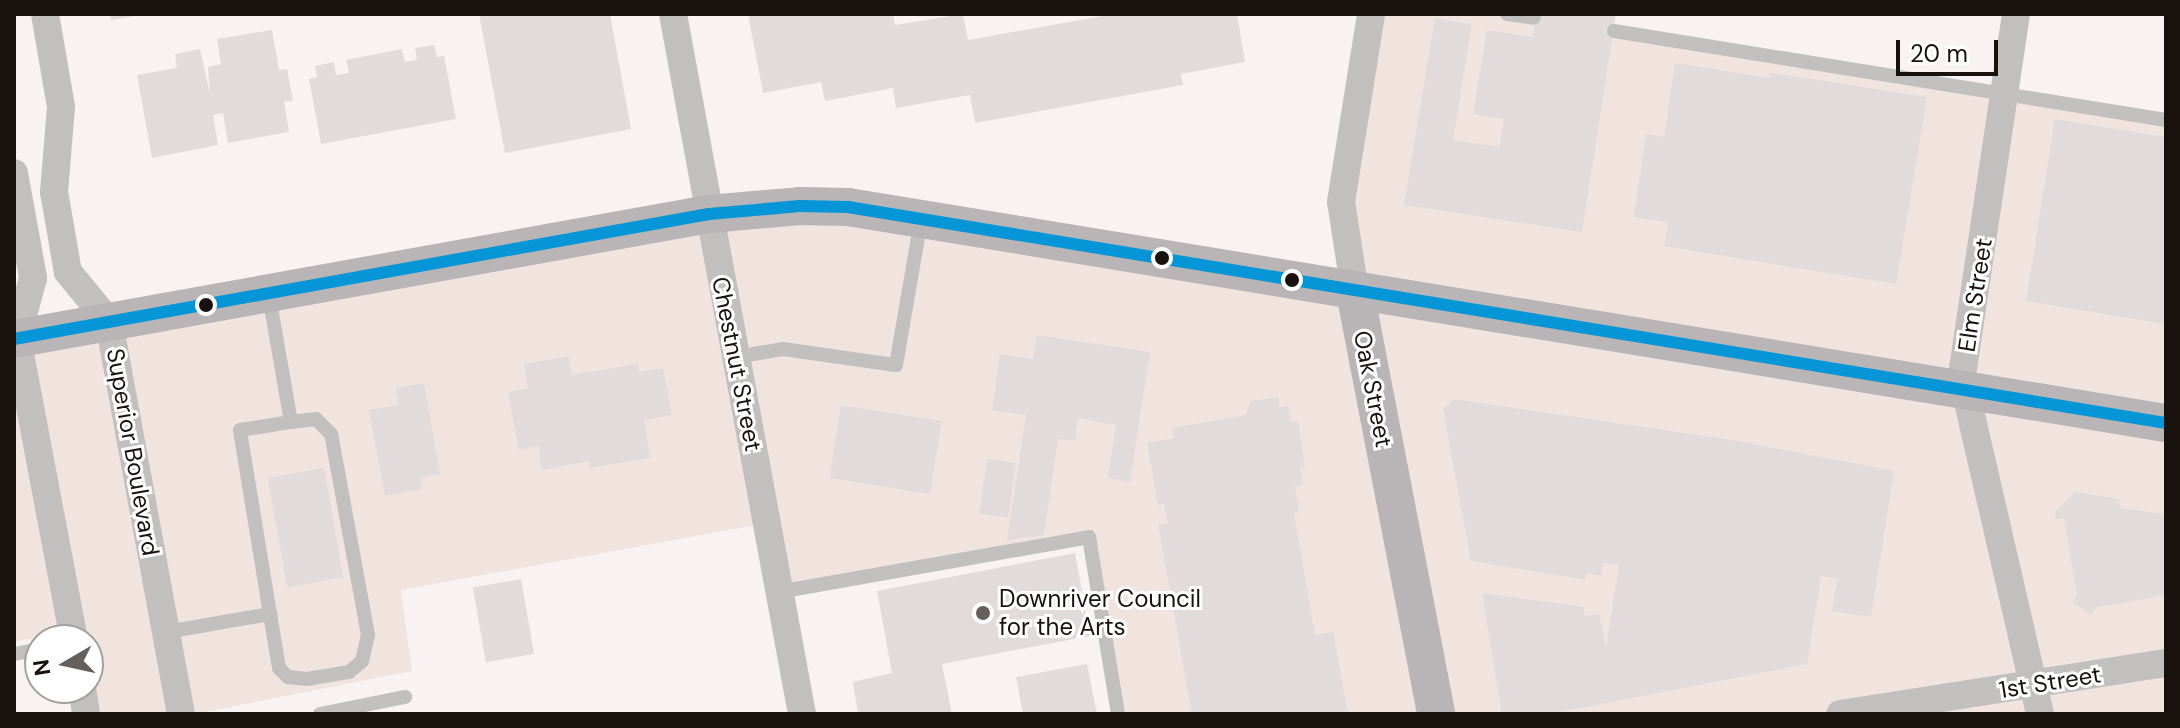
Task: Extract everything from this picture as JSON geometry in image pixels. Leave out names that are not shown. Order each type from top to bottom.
[{"type":"main road","points":[[16,338],[709,214],[800,206],[848,207],[2166,423]]},
{"type":"main road","name":"Oak Street","points":[[1355,292],[1436,714]]},
{"type":"street","name":"Superior Boulevard","points":[[45,14],[61,107],[54,192],[68,272],[109,322],[181,714]]},
{"type":"street","name":"Chestnut Street","points":[[673,14],[802,714]]},
{"type":"street","name":"Oak Street","points":[[1355,292],[1341,202],[1371,14]]},
{"type":"street","name":"Elm Street","points":[[2016,14],[1962,376],[2040,714]]},
{"type":"street","points":[[14,173],[33,278],[16,338],[71,624]]},
{"type":"street","name":"1st Street","points":[[1840,714],[2166,663]]},
{"type":"lane","points":[[1507,14],[1534,18]]},
{"type":"lane","points":[[1614,31],[2166,120]]},
{"type":"lane","points":[[736,357],[783,349],[896,365],[921,220]]},
{"type":"lane","points":[[269,294],[291,422]]},
{"type":"lane","points":[[316,419],[331,434],[368,635],[362,661],[349,672],[307,679],[288,677],[279,668],[270,614],[240,430],[316,419]]},
{"type":"lane","points":[[778,592],[1089,537],[1118,714]]},
{"type":"lane","points":[[166,632],[270,614]]},
{"type":"lane","points":[[320,714],[405,697]]},
{"type":"shaded area","points":[[1371,14],[1507,14],[2166,120],[2166,714],[1118,714],[1089,538],[778,592],[767,523],[401,590],[412,671],[195,714],[86,714],[86,704],[104,704],[104,624],[24,624],[24,640],[14,642],[14,339],[748,209],[1354,291],[1341,202]]},
{"type":"building","points":[[110,14],[135,14],[135,16],[111,20]]},
{"type":"building","points":[[479,14],[610,14],[631,129],[505,153]]},
{"type":"building","points":[[748,14],[893,14],[895,25],[963,14],[968,40],[1114,14],[1237,14],[1245,62],[1181,74],[1183,85],[975,123],[970,95],[896,108],[893,88],[825,101],[821,82],[763,93]]},
{"type":"building","points":[[1536,14],[1616,14],[1582,232],[1404,205],[1435,18],[1472,24],[1453,140],[1500,147],[1504,119],[1473,114],[1487,30],[1533,37]]},
{"type":"building","points":[[272,30],[279,70],[287,69],[293,101],[284,102],[289,132],[228,143],[223,113],[213,115],[218,145],[152,158],[137,75],[177,68],[175,54],[200,49],[210,94],[208,67],[221,64],[217,39]]},
{"type":"building","points":[[434,45],[437,57],[444,56],[456,119],[321,144],[309,79],[317,77],[315,66],[334,62],[336,75],[349,73],[346,60],[402,49],[405,62],[417,60],[415,48]]},
{"type":"building","points":[[1675,63],[1770,78],[1771,73],[1927,97],[1896,284],[1664,246],[1668,222],[1634,217],[1646,134],[1664,137]]},
{"type":"building","points":[[2055,119],[2166,137],[2166,324],[2026,301]]},
{"type":"building","points":[[1037,335],[1150,352],[1130,482],[1108,478],[1116,425],[1078,418],[1075,441],[1058,439],[1044,535],[1007,540],[1026,415],[992,410],[1000,354],[1033,359]]},
{"type":"building","points":[[568,356],[572,375],[638,364],[639,372],[663,368],[672,415],[644,420],[650,458],[590,468],[589,461],[542,470],[538,446],[519,450],[508,392],[528,388],[524,364]]},
{"type":"building","points":[[424,383],[440,474],[420,478],[422,489],[385,496],[369,410],[398,405],[396,388]]},
{"type":"building","points":[[1278,397],[1280,407],[1288,406],[1291,422],[1298,421],[1305,467],[1300,468],[1303,485],[1295,486],[1299,512],[1294,514],[1315,635],[1333,632],[1348,714],[1192,714],[1158,524],[1168,523],[1164,504],[1158,505],[1147,443],[1174,438],[1172,428],[1246,415],[1251,401]]},
{"type":"building","points":[[1454,399],[1738,441],[1894,471],[1871,617],[1832,611],[1837,579],[1821,576],[1807,664],[1549,714],[1502,714],[1482,593],[1584,607],[1584,616],[1599,614],[1606,648],[1619,565],[1603,563],[1601,576],[1587,573],[1585,580],[1471,561],[1443,409]]},
{"type":"building","points":[[841,405],[942,421],[930,494],[829,478]]},
{"type":"building","points":[[987,459],[1016,463],[1008,518],[979,513]]},
{"type":"building","points":[[324,468],[343,577],[287,587],[268,478]]},
{"type":"building","points":[[2075,492],[2119,499],[2120,508],[2166,514],[2166,595],[2097,607],[2091,615],[2072,602],[2077,595],[2064,518],[2056,519],[2055,512]]},
{"type":"building","name":"Downriver Council for the Arts","points":[[1075,553],[1090,636],[942,664],[952,714],[858,714],[853,682],[892,673],[877,591]]},
{"type":"building","points":[[521,579],[534,654],[486,662],[473,588]]},
{"type":"building","points":[[1087,664],[1097,714],[1023,714],[1016,677]]},
{"type":"transit line","points":[[14,339],[709,214],[800,206],[848,207],[2166,423]]},
{"type":"place","name":"Downriver Council for the Arts","points":[[983,613]]}]
